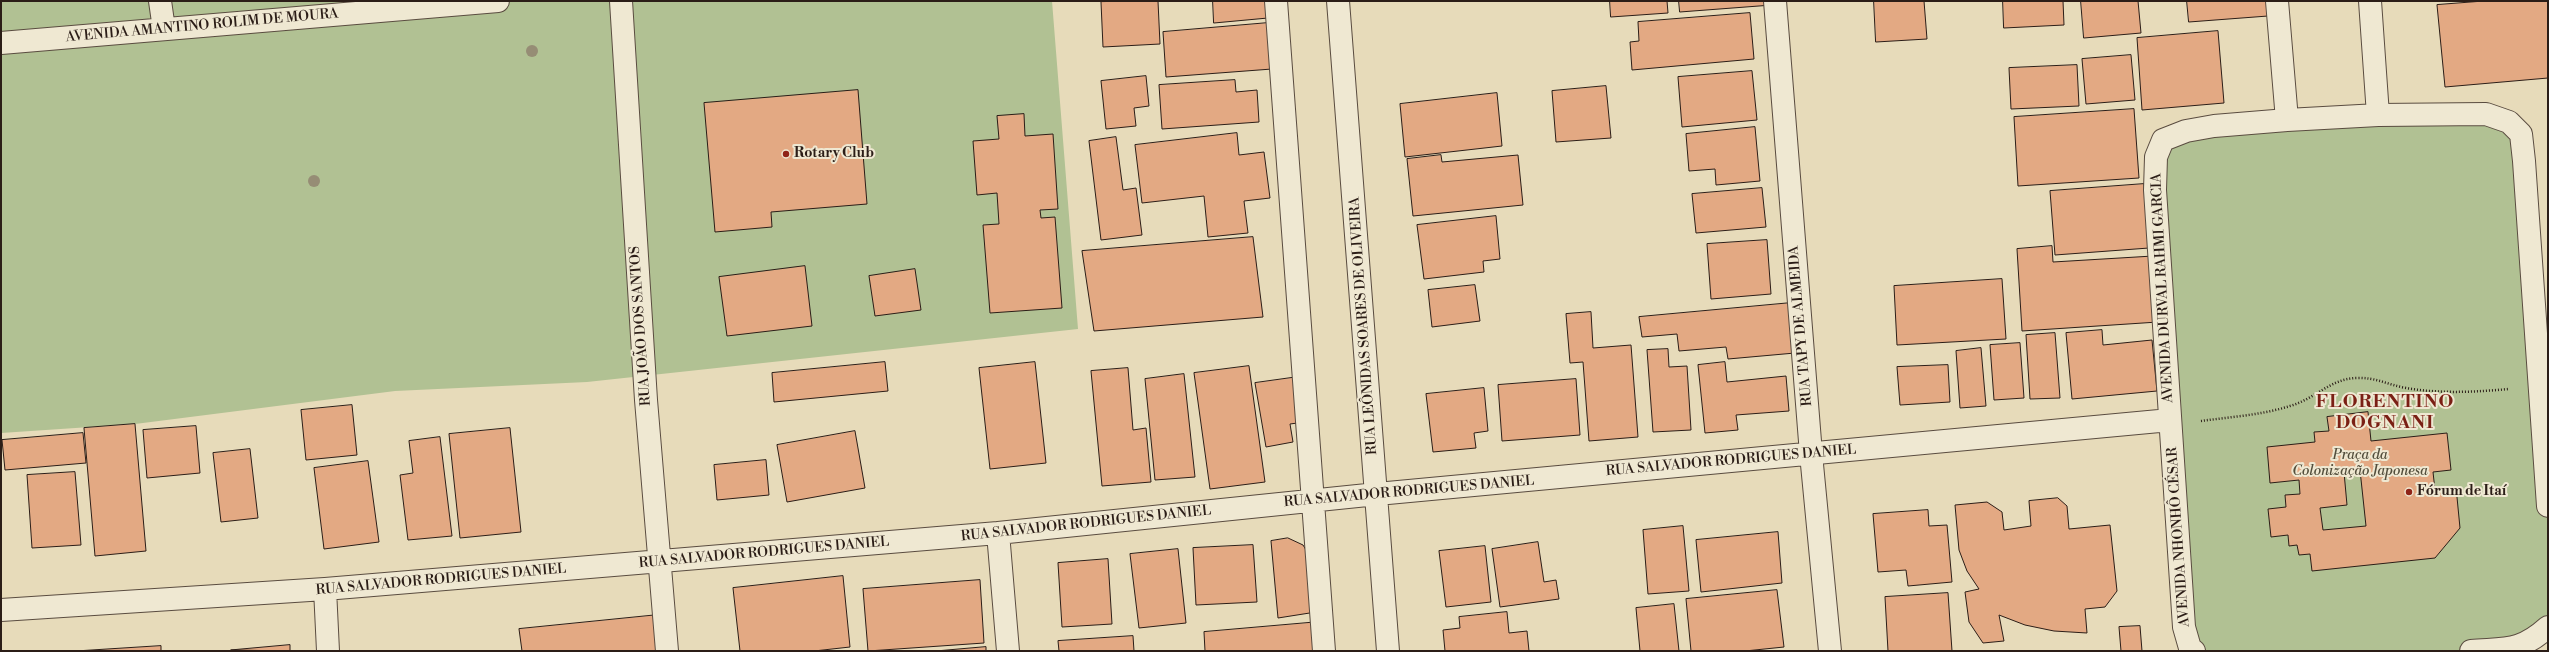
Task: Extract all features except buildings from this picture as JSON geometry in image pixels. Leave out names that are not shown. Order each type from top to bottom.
[{"type":"street","points":[[160,1],[164,28]]},
{"type":"street","name":"AVENIDA AMANTINO ROLIM DE MOURA","points":[[1,43],[164,28],[498,1]]},
{"type":"street","name":"RUA JOÃO DOS SANTOS","points":[[621,1],[646,400],[661,562],[667,651]]},
{"type":"street","points":[[1276,1],[1324,651]]},
{"type":"street","name":"RUA LEÔNIDAS SOARES DE OLIVEIRA","points":[[1338,1],[1388,651]]},
{"type":"street","name":"RUA TAPY DE ALMEIDA","points":[[1775,1],[1811,454],[1830,651]]},
{"type":"street","points":[[2277,1],[2287,120]]},
{"type":"street","points":[[2370,1],[2378,115]]},
{"type":"street","name":"AVENIDA DURVAL RAHMI GARCIA","points":[[2170,420],[2155,190],[2156,157],[2163,140],[2186,130],[2287,120],[2378,115],[2486,114],[2509,122],[2521,134],[2543,395]]},
{"type":"street","points":[[2543,395],[2548,506]]},
{"type":"street","name":"RUA SALVADOR RODRIGUES DANIEL","points":[[1,610],[325,589],[998,534],[1313,500],[2170,420]]},
{"type":"street","name":"AVENIDA NHONHÔ CÉSAR","points":[[2170,420],[2184,627],[2190,648],[2194,651]]},
{"type":"street","points":[[998,534],[1008,651]]},
{"type":"street","points":[[325,589],[328,651]]},
{"type":"street","points":[[2471,651],[2519,647],[2535,639],[2548,627]]},
{"type":"path","points":[[2170,420],[2195,422],[2290,406],[2306,400],[2333,382],[2355,378],[2378,378],[2406,388],[2543,395]]},
{"type":"green space","points":[[1,1],[1052,1],[1078,329],[587,382],[395,391],[135,424],[1,433]]},
{"type":"green space","name":"Praça da Colonização Japonesa","points":[[2509,122],[2548,494],[2548,627],[2465,651],[2194,651],[2190,648],[2163,140],[2231,125]]},
{"type":"place","name":"Rotary Club","points":[[786,154]]},
{"type":"place","name":"Fórum de Itaí","points":[[2409,492]]},
{"type":"district","name":"FLORENTINO DOGNANI","points":[[2385,413]]}]
